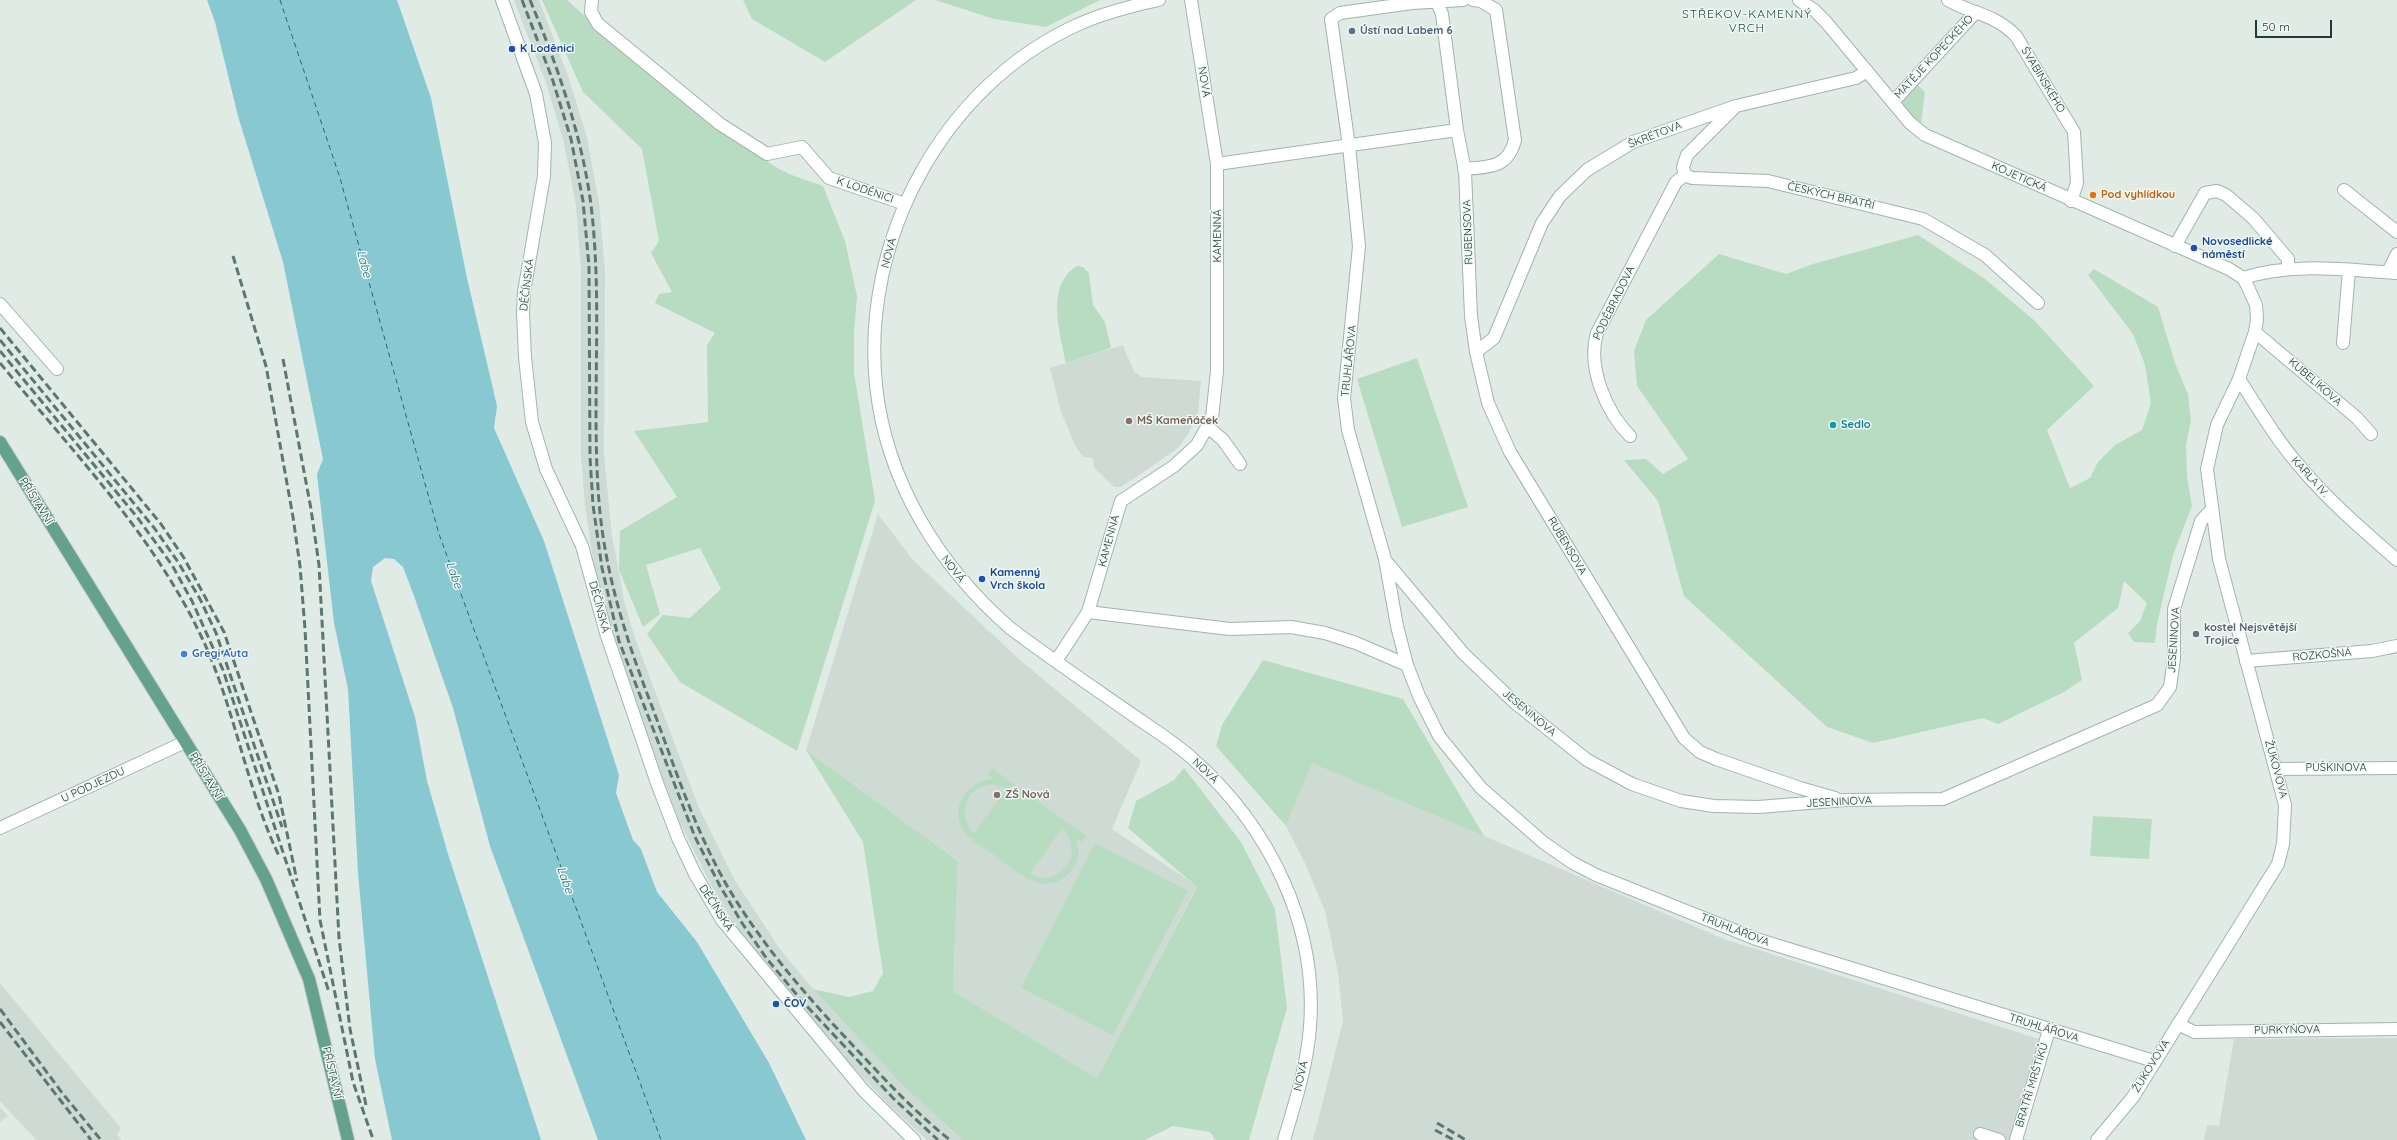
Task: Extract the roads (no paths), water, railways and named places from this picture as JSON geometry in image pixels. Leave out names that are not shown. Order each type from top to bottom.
[{"type":"main road","name":"PŘÍSTAVNÍ","points":[[0,442],[240,830],[266,879],[306,972],[332,1068],[348,1140]]},
{"type":"street","name":"DĚČÍNSKÁ","points":[[502,0],[536,94],[545,143],[544,176],[524,292],[523,313],[525,357],[532,422],[546,469],[582,546],[606,633],[657,783],[678,838],[695,874],[722,920],[766,976],[864,1090],[914,1140]]},
{"type":"street","name":"K LODĚNICI","points":[[592,0],[591,12],[598,24],[720,124],[767,154],[802,147],[829,178],[905,204]]},
{"type":"street","name":"NOVÁ","points":[[1159,0],[1105,14],[1078,25],[1049,40],[1016,62],[982,92],[942,138],[919,175],[905,204],[893,237],[884,269],[876,334],[876,385],[891,454],[916,513],[952,569],[995,615],[1056,661],[1194,759],[1224,789],[1253,825],[1274,860],[1291,898],[1308,964],[1310,1027],[1300,1083],[1284,1140]]},
{"type":"street","name":"NOVÁ","points":[[1190,0],[1217,164]]},
{"type":"street","points":[[1437,2],[1463,0]]},
{"type":"street","points":[[1464,169],[1499,163],[1511,154],[1515,140],[1496,10],[1481,1],[1473,0]]},
{"type":"street","name":"KOJETICKÁ","points":[[1799,0],[1826,22],[1910,123],[1925,136],[2175,246]]},
{"type":"street","name":"ŠVABINSKÉHO","points":[[1948,0],[2006,25],[2016,36],[2074,132],[2077,183],[2071,200]]},
{"type":"street","name":"RUBENSOVA","points":[[1437,2],[1442,14],[1457,130],[1464,169],[1469,216],[1471,316],[1476,352],[1488,404],[1510,452],[1678,730],[1700,752],[1716,759],[1800,788],[1845,800]]},
{"type":"street","name":"TRUHLÁŘOVA","points":[[1437,2],[1340,12],[1331,19],[1349,146],[1359,246],[1344,398],[1348,430],[1385,560],[1397,626],[1407,665],[1419,696],[1439,736],[1461,765],[1487,793],[1544,843],[1573,863],[1596,875],[1756,939],[2154,1061]]},
{"type":"street","name":"MATĚJE KOPECKÉHO","points":[[1893,102],[1976,12]]},
{"type":"street","name":"ŠKRÉTOVA","points":[[1476,352],[1494,338],[1542,223],[1560,196],[1587,170],[1633,142],[1736,106],[1856,78],[1868,71]]},
{"type":"street","points":[[1685,174],[1683,167],[1687,155],[1736,106]]},
{"type":"street","points":[[1217,164],[1457,130]]},
{"type":"street","name":"KAMENNÁ","points":[[1056,661],[1088,612],[1121,502],[1174,466],[1197,445],[1212,418],[1217,371],[1217,164]]},
{"type":"street","name":"ČESKÝCH BRATŘÍ","points":[[1685,174],[1692,178],[1768,181],[1923,219],[1985,255],[2038,303]]},
{"type":"street","name":"PODĚBRADOVA","points":[[1630,436],[1619,424],[1596,376],[1593,359],[1594,344],[1597,333],[1676,182],[1685,174]]},
{"type":"street","points":[[2344,190],[2397,232]]},
{"type":"street","points":[[2239,380],[2256,332],[2256,305],[2243,278],[2175,246],[2205,193],[2217,191],[2226,195],[2253,218],[2288,259],[2288,269]]},
{"type":"street","points":[[2243,278],[2264,271],[2288,269],[2392,272],[2397,254]]},
{"type":"street","points":[[2343,343],[2349,270]]},
{"type":"street","points":[[0,304],[58,369]]},
{"type":"street","name":"KUBELÍKOVA","points":[[2256,332],[2357,418],[2371,434]]},
{"type":"street","name":"ŽUKOVOVA","points":[[2096,1140],[2133,1097],[2278,864],[2283,844],[2285,804],[2219,559],[2207,470],[2217,425],[2239,380]]},
{"type":"street","name":"KARLA IV.","points":[[2239,380],[2272,430],[2301,469],[2336,505],[2397,560]]},
{"type":"street","points":[[1208,427],[1223,440],[1240,464]]},
{"type":"street","name":"JESENINOVA","points":[[1385,560],[1463,653],[1514,702],[1587,760],[1632,784],[1681,801],[1714,806],[1759,807],[1845,800],[1942,799],[2157,705],[2170,687],[2174,659],[2174,609],[2202,521],[2212,509]]},
{"type":"street","points":[[1088,612],[1230,629],[1290,626],[1325,633],[1356,643],[1407,665]]},
{"type":"street","name":"ROZKOŠNÁ","points":[[2246,661],[2372,651],[2397,646]]},
{"type":"street","name":"U PODJEZDU","points":[[0,828],[185,742]]},
{"type":"street","name":"PUŠKINOVA","points":[[2276,769],[2397,768]]},
{"type":"street","name":"PURKYŇOVA","points":[[2178,1024],[2194,1032],[2397,1029]]},
{"type":"street","name":"BRATŘÍ MRŠTÍKŮ","points":[[2016,1140],[2049,1030]]},
{"type":"street","points":[[1980,1134],[1999,1140]]},
{"type":"water","name":"Labe","points":[[207,0],[397,0],[431,98],[467,278],[497,406],[494,428],[544,541],[619,775],[616,793],[633,840],[641,849],[657,892],[697,942],[769,1063],[806,1140],[598,1140],[490,846],[453,708],[414,596],[403,567],[394,559],[385,558],[373,567],[371,581],[415,717],[427,781],[448,854],[541,1140],[392,1140],[375,1059],[358,873],[348,689],[334,623],[317,474],[323,459],[283,262],[238,116],[215,22]]},
{"type":"railway","points":[[522,0],[552,78],[571,139],[583,201],[589,266],[590,457],[593,505],[602,568],[619,641],[695,837],[720,886],[742,923],[767,959],[802,1001],[893,1098],[938,1140]]},
{"type":"railway","points":[[530,0],[559,75],[575,127],[587,179],[591,205],[596,279],[596,428],[599,502],[606,556],[618,608],[643,684],[695,820],[715,863],[740,907],[771,951],[823,1013],[903,1098],[950,1140]]},
{"type":"railway","points":[[233,256],[266,366],[293,517],[300,566],[305,629],[320,920],[353,1082],[373,1139]]},
{"type":"railway","points":[[0,328],[161,524],[184,558],[224,632],[279,795],[297,881]]},
{"type":"railway","points":[[0,340],[155,529],[178,562],[200,599],[216,633],[282,827]]},
{"type":"railway","points":[[0,351],[137,517],[172,565],[192,601],[223,670],[329,992]]},
{"type":"railway","points":[[283,359],[311,509],[319,565],[339,938],[350,1029],[366,1105]]},
{"type":"railway","points":[[0,363],[110,494],[136,528],[182,600],[202,638],[213,665],[258,804],[280,858]]},
{"type":"railway","points":[[0,1009],[63,1094],[101,1140]]},
{"type":"railway","points":[[0,1022],[91,1140]]},
{"type":"railway","points":[[1437,1123],[1466,1140]]},
{"type":"railway","points":[[1435,1130],[1454,1140]]},
{"type":"place","name":"Ústí nad Labem 6","points":[[1352,31]]},
{"type":"place","name":"K Loděnici","points":[[512,49]]},
{"type":"place","name":"Pod vyhlídkou","points":[[2093,195]]},
{"type":"place","name":"Novosedlické náměstí","points":[[2194,248]]},
{"type":"place","name":"MŠ Kameňáček","points":[[1129,421]]},
{"type":"place","name":"Sedlo","points":[[1833,425]]},
{"type":"place","name":"Kamenný Vrch škola","points":[[982,579]]},
{"type":"place","name":"kostel Nejsvětější Trojice","points":[[2196,634]]},
{"type":"place","name":"Gregi Auta","points":[[184,654]]},
{"type":"place","name":"ZŠ Nová","points":[[997,795]]},
{"type":"place","name":"ČOV","points":[[776,1004]]},
{"type":"district","name":"STŘEKOV-KAMENNÝ VRCH","points":[[1747,21]]}]
